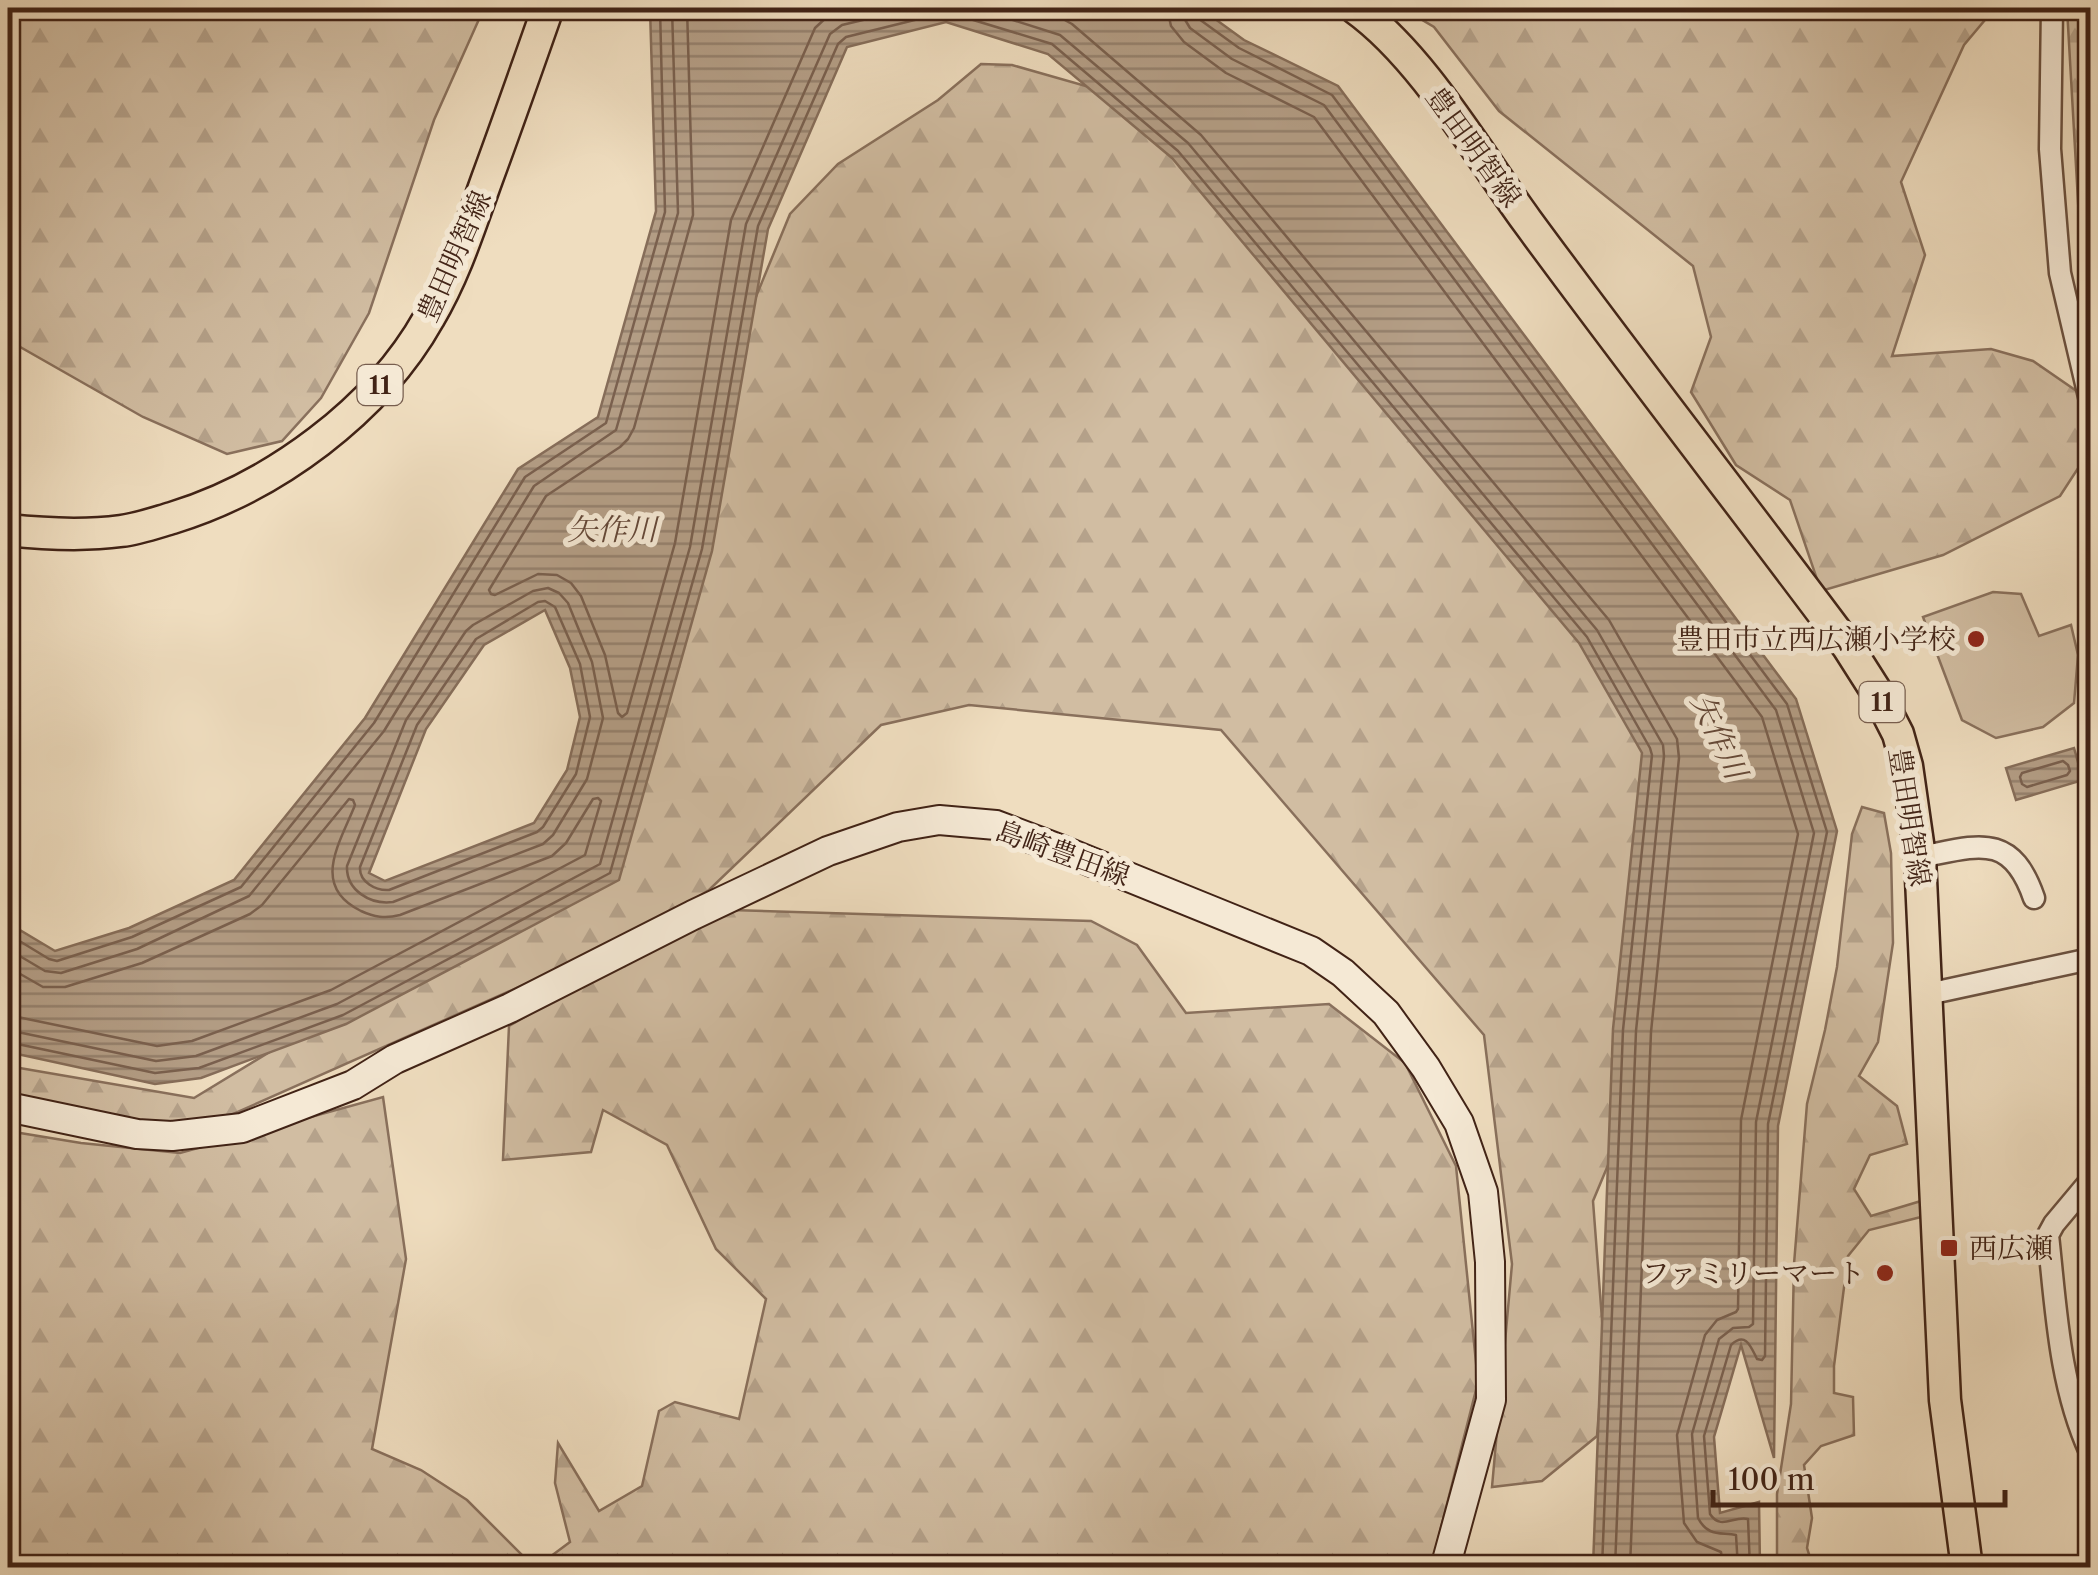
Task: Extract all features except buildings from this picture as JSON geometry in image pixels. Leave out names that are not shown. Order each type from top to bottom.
[{"type":"main road","name":"豊田明智線","points":[[8,530],[124,531],[183,514],[228,498],[280,470],[333,430],[406,355],[430,318],[459,258],[548,8]]},
{"type":"main road","name":"豊田明智線","points":[[1356,8],[1402,51],[1429,84],[1527,221],[1848,647],[1898,734],[1907,766],[1920,857],[1944,1400],[1967,1568]]},
{"type":"main road","name":"島崎豊田線","points":[[8,1107],[137,1134],[172,1136],[242,1128],[353,1086],[395,1059],[510,1008],[828,851],[898,827],[939,820],[996,826],[1311,951],[1343,973],[1386,1013],[1426,1068],[1459,1123],[1483,1192],[1490,1262],[1492,1400],[1445,1568]]},
{"type":"street","points":[[2052,8],[2050,149],[2060,273],[2090,401]]},
{"type":"street","points":[[1920,857],[1971,847],[1998,848],[2016,861],[2034,898]]},
{"type":"street","points":[[1928,994],[2090,959]]},
{"type":"street","points":[[2090,1182],[2048,1235],[2071,1404],[2090,1452]]},
{"type":"green space","points":[[8,8],[484,8],[434,120],[369,313],[321,398],[282,441],[227,454],[143,417],[8,340]]},
{"type":"green space","points":[[1402,8],[1995,8],[1964,45],[1901,182],[1925,255],[1892,356],[1991,349],[2033,361],[2078,392],[2088,453],[2060,496],[1943,555],[1821,591],[1790,500],[1736,465],[1691,392],[1711,337],[1693,266],[1499,111],[1434,27]]},
{"type":"green space","points":[[2067,8],[2090,8],[2090,279],[2082,271]]},
{"type":"green space","points":[[981,64],[1012,65],[1121,96],[1542,574],[1673,776],[1629,1115],[1593,1201],[1604,1346],[1597,1436],[1542,1481],[1492,1487],[1512,1264],[1484,1035],[1221,730],[969,705],[881,725],[709,890],[638,934],[197,1130],[8,1097],[8,1066],[194,1098],[363,995],[594,887],[732,355],[790,214],[838,164],[938,100]]},
{"type":"green space","points":[[1993,592],[2021,594],[2039,636],[2071,625],[2078,655],[2074,703],[2043,727],[1996,738],[1962,720],[1923,617]]},
{"type":"green space","points":[[1862,807],[1884,813],[1891,853],[1893,943],[1878,1042],[1859,1076],[1897,1106],[1907,1144],[1870,1155],[1854,1189],[1871,1216],[1921,1201],[1921,1217],[1869,1230],[1848,1256],[1834,1393],[1853,1397],[1854,1435],[1821,1446],[1804,1465],[1812,1518],[1807,1548],[1813,1567],[1777,1567],[1777,1494],[1791,1404],[1794,1264],[1807,1104],[1837,967],[1852,834]]},
{"type":"green space","points":[[731,910],[1091,921],[1137,945],[1186,1013],[1329,1004],[1405,1063],[1456,1166],[1478,1382],[1431,1567],[535,1568],[570,1542],[555,1483],[558,1443],[599,1511],[642,1486],[659,1411],[675,1402],[739,1419],[766,1299],[716,1249],[667,1145],[603,1110],[591,1152],[503,1160],[509,1026],[631,956]]},
{"type":"green space","points":[[383,1097],[406,1259],[372,1449],[421,1470],[467,1500],[534,1567],[8,1567],[8,1131],[180,1153]]},
{"type":"water","name":"矢作川","points":[[650,8],[1200,8],[1244,40],[1338,86],[1796,699],[1837,831],[1778,1126],[1774,1458],[1741,1345],[1714,1437],[1720,1513],[1759,1502],[1760,1567],[1593,1567],[1613,1029],[1642,753],[1579,643],[1172,158],[1048,54],[946,22],[847,47],[768,229],[712,551],[619,880],[346,1024],[201,1078],[155,1084],[8,1052],[8,923],[55,951],[129,928],[234,880],[365,718],[518,469],[598,417],[656,211]],"holes":[[[545,610],[570,668],[580,717],[567,770],[534,823],[385,881],[369,873],[426,729],[484,645]]]},
{"type":"water","points":[[2074,748],[2083,780],[2016,800],[2006,768]]},
{"type":"place","name":"豊田市立西広瀬小学校","points":[[1976,639]]},
{"type":"place","name":"西広瀬","points":[[1949,1248]]},
{"type":"place","name":"ファミリーマート","points":[[1885,1273]]}]
